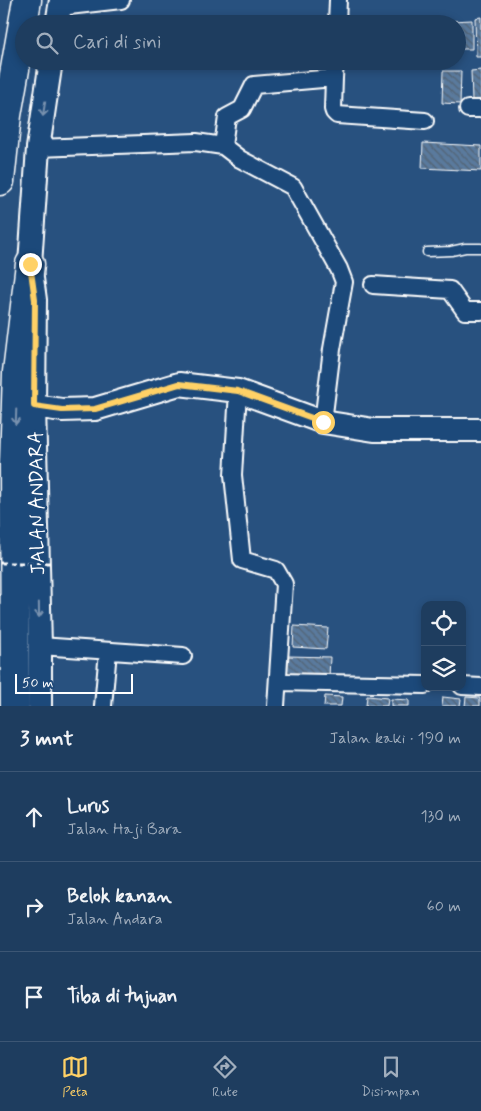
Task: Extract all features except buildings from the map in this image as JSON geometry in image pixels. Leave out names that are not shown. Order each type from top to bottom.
[{"type":"highway","points":[[24,15],[26,0]]},
{"type":"highway","points":[[0,181],[7,115],[15,67]]},
{"type":"highway","points":[[15,706],[14,463],[17,372],[30,264]]},
{"type":"street","points":[[60,10],[121,0]]},
{"type":"street","points":[[337,15],[338,0]]},
{"type":"street","name":"JALAN ANDARA","points":[[40,706],[34,406],[35,300],[30,264],[38,148],[51,70]]},
{"type":"street","points":[[334,70],[333,109],[337,115],[424,121]]},
{"type":"street","points":[[223,146],[227,118],[242,109],[254,85],[334,78]]},
{"type":"street","points":[[38,148],[196,142],[223,146],[240,159],[294,187],[339,269],[344,282],[332,349],[323,422]]},
{"type":"street","points":[[373,285],[450,290],[464,311],[481,311]]},
{"type":"street","points":[[34,406],[62,410],[95,409],[179,384],[238,391],[323,422],[374,430],[481,430]]},
{"type":"street","points":[[238,391],[233,475],[242,560],[276,570],[284,584],[276,706]]},
{"type":"street","points":[[40,646],[183,656]]},
{"type":"street","points":[[103,706],[108,651]]},
{"type":"street","points":[[278,682],[421,685]]},
{"type":"street","points":[[466,686],[481,686]]},
{"type":"lane","points":[[427,252],[481,248]]},
{"type":"path","points":[[0,563],[49,563]]},
{"type":"route","points":[[30,264],[35,300],[34,406],[62,410],[95,409],[179,384],[238,391],[323,422]]}]
